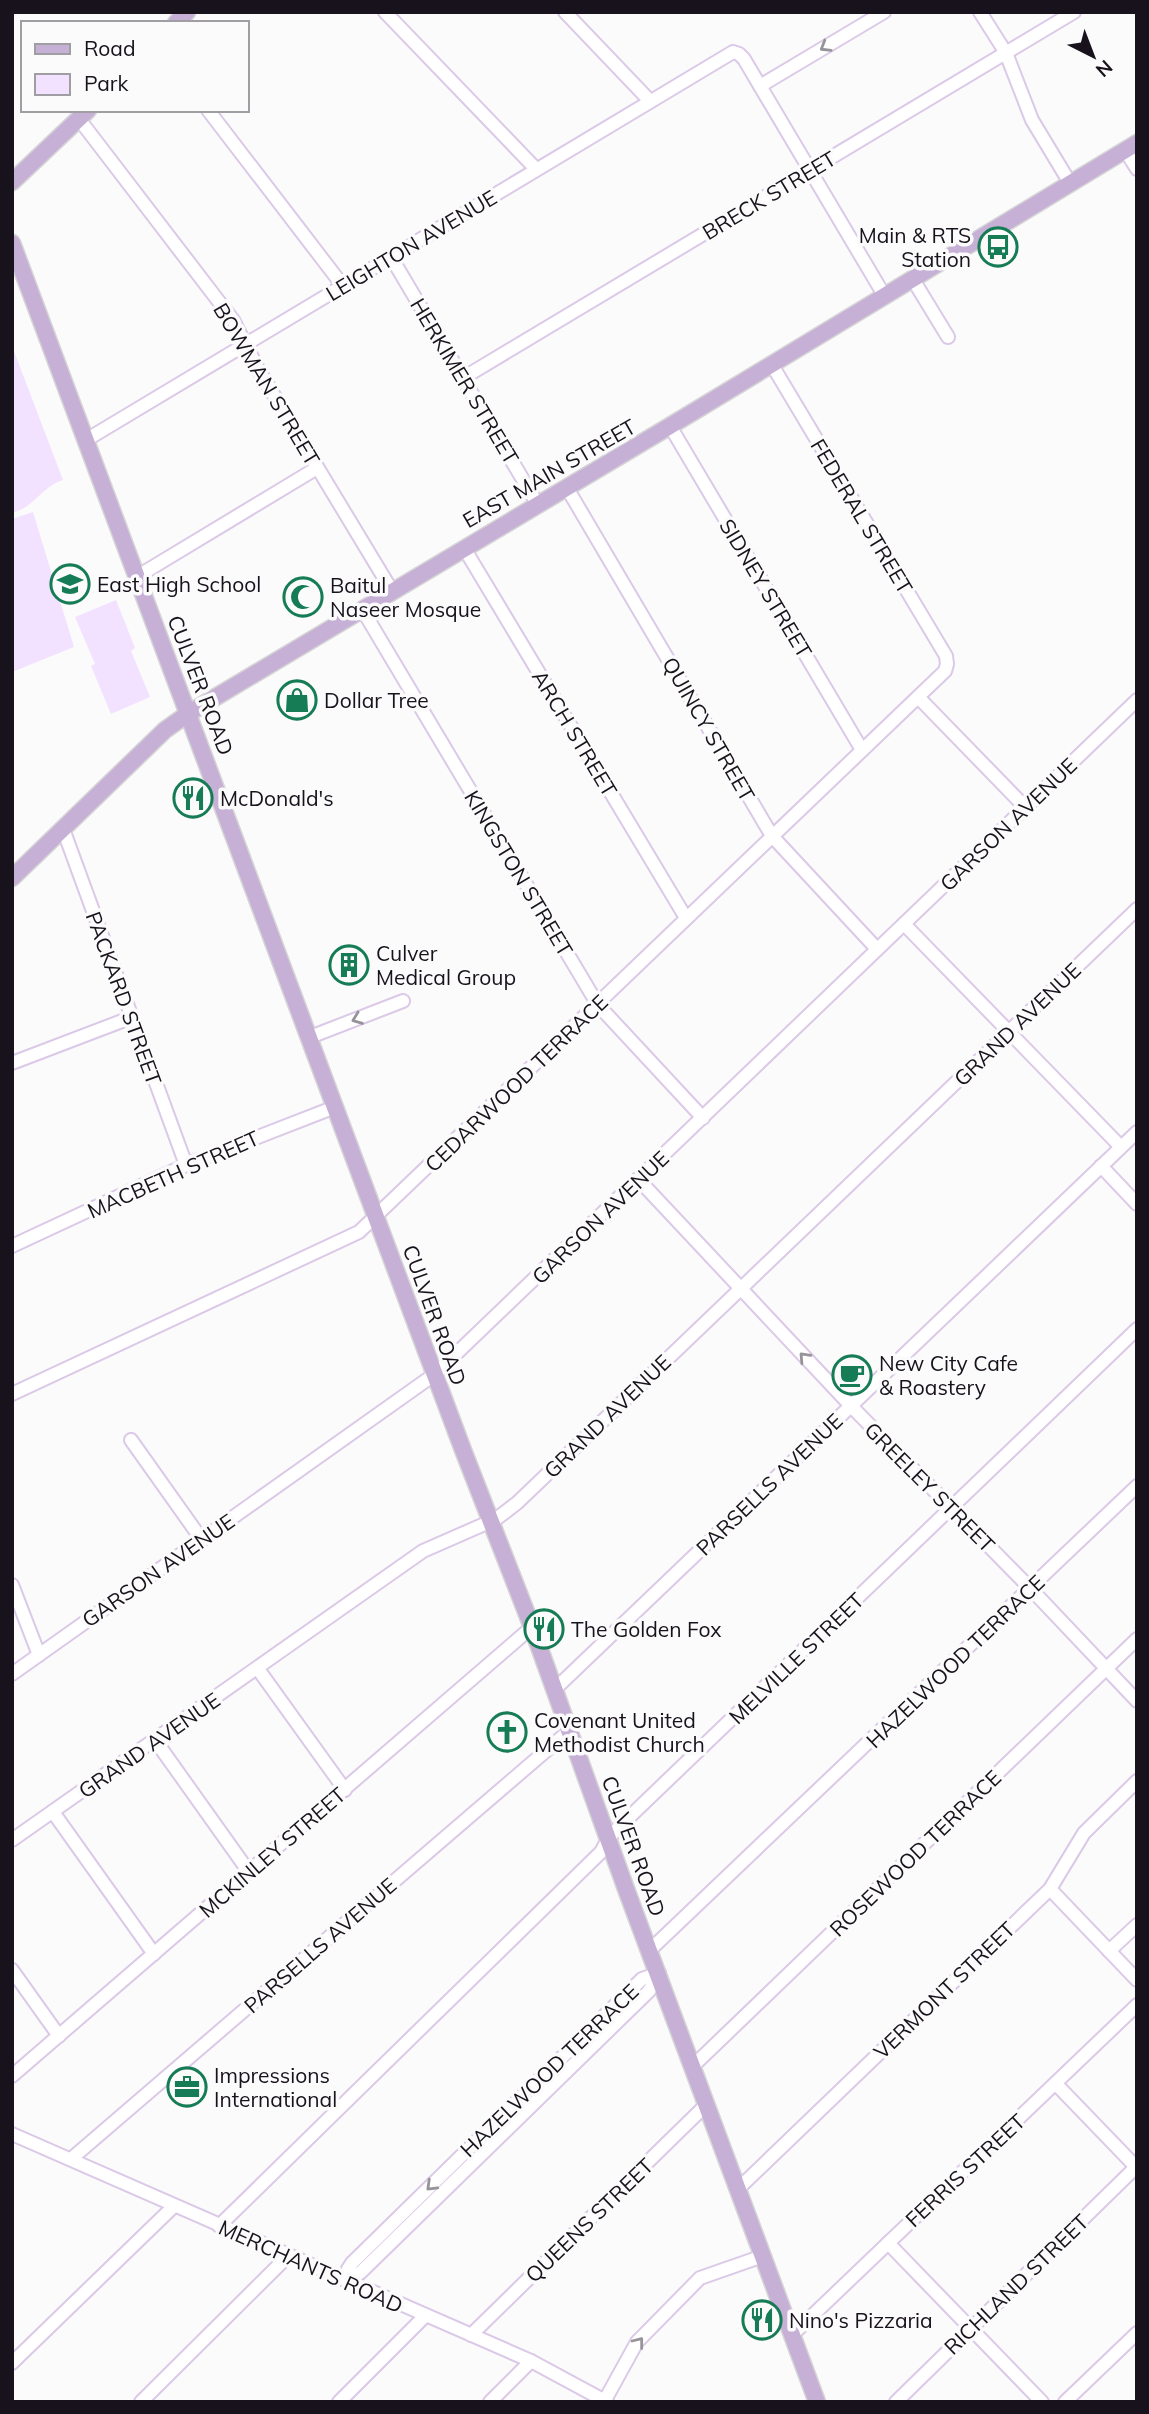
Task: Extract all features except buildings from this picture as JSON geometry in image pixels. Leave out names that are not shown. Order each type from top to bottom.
[{"type":"main road","points":[[12,182],[83,115]]},
{"type":"main road","name":"EAST MAIN STREET","points":[[12,878],[165,730],[189,713],[1131,147]]},
{"type":"main road","name":"CULVER ROAD","points":[[12,243],[490,1522],[532,1627],[817,2402]]},
{"type":"street","points":[[385,12],[536,169]]},
{"type":"street","points":[[565,12],[650,101]]},
{"type":"street","points":[[884,12],[760,86],[884,295]]},
{"type":"street","points":[[980,12],[1006,53],[1032,120],[1070,183]]},
{"type":"street","name":"BRECK STREET","points":[[463,378],[1074,12]]},
{"type":"street","name":"LEIGHTON AVENUE","points":[[86,440],[727,55],[736,53],[744,59],[760,86]]},
{"type":"street","points":[[210,112],[343,286]]},
{"type":"street","name":"BOWMAN STREET","points":[[83,115],[233,320],[258,369],[392,591]]},
{"type":"street","points":[[1131,147],[1137,169]]},
{"type":"street","name":"HERKIMER STREET","points":[[391,257],[538,505]]},
{"type":"street","points":[[912,278],[948,337]]},
{"type":"street","name":"FEDERAL STREET","points":[[772,365],[946,656],[947,668]]},
{"type":"street","name":"SIDNEY STREET","points":[[670,426],[862,750]]},
{"type":"street","points":[[138,576],[317,468]]},
{"type":"street","name":"QUINCY STREET","points":[[567,488],[772,836],[877,949]]},
{"type":"street","name":"ARCH STREET","points":[[464,548],[686,918]]},
{"type":"street","name":"KINGSTON STREET","points":[[362,609],[598,1005],[703,1118]]},
{"type":"street","name":"CEDARWOOD TERRACE","points":[[12,1394],[350,1237],[377,1217],[947,668]]},
{"type":"street","points":[[918,697],[1025,807]]},
{"type":"street","name":"GARSON AVENUE","points":[[12,1674],[435,1374],[1137,700]]},
{"type":"street","name":"PACKARD STREET","points":[[63,829],[186,1166]]},
{"type":"street","name":"GRAND AVENUE","points":[[12,1840],[423,1551],[490,1522],[517,1503],[1137,909]]},
{"type":"street","points":[[904,924],[1121,1147]]},
{"type":"street","points":[[310,1037],[403,1001]]},
{"type":"street","points":[[12,1063],[130,1018]]},
{"type":"street","name":"MACBETH STREET","points":[[12,1246],[186,1166],[335,1107]]},
{"type":"street","name":"PARSELLS AVENUE","points":[[554,1690],[1137,1132]]},
{"type":"street","points":[[1101,1166],[1137,1203]]},
{"type":"street","name":"GREELEY STREET","points":[[638,1179],[851,1406],[1137,1701]]},
{"type":"street","name":"MELVILLE STREET","points":[[219,2225],[601,1853],[608,1839],[1137,1329]]},
{"type":"street","points":[[131,1440],[202,1539]]},
{"type":"street","name":"HAZELWOOD TERRACE","points":[[650,1950],[1137,1486]]},
{"type":"street","points":[[12,1585],[39,1655]]},
{"type":"street","name":"MCKINLEY STREET","points":[[12,2076],[532,1627]]},
{"type":"street","name":"ROSEWOOD TERRACE","points":[[693,2066],[1137,1639]]},
{"type":"street","points":[[258,1669],[345,1790]]},
{"type":"street","name":"PARSELLS AVENUE","points":[[71,2159],[569,1731]]},
{"type":"street","points":[[155,1740],[249,1872]]},
{"type":"street","name":"VERMONT STREET","points":[[738,2189],[1050,1889],[1084,1833],[1137,1780]]},
{"type":"street","points":[[53,1812],[154,1954]]},
{"type":"street","points":[[1050,1889],[1137,1980]]},
{"type":"street","points":[[1109,1951],[1137,1925]]},
{"type":"street","points":[[12,1970],[59,2036]]},
{"type":"street","name":"HAZELWOOD TERRACE","points":[[346,2281],[348,2269],[642,1979],[659,1973]]},
{"type":"street","name":"FERRIS STREET","points":[[792,2335],[1137,2005]]},
{"type":"street","points":[[1056,2084],[1137,2167]]},
{"type":"street","name":"QUEENS STREET","points":[[471,2335],[707,2104]]},
{"type":"street","name":"MERCHANTS ROAD","points":[[12,2134],[531,2361],[606,2401]]},
{"type":"street","name":"RICHLAND STREET","points":[[896,2402],[1137,2167]]},
{"type":"street","points":[[12,2364],[174,2206]]},
{"type":"street","points":[[888,2243],[1042,2402]]},
{"type":"street","points":[[141,2402],[288,2256]]},
{"type":"street","points":[[606,2401],[637,2342],[700,2278],[762,2256]]},
{"type":"street","points":[[339,2402],[425,2316]]},
{"type":"street","points":[[1065,2402],[1137,2333]]},
{"type":"street","points":[[490,2402],[531,2361]]},
{"type":"green space","points":[[12,346],[63,480],[49,487],[27,506],[12,513]]},
{"type":"green space","points":[[33,512],[74,647],[12,672],[12,519]]},
{"type":"green space","points":[[116,600],[135,648],[131,651],[150,697],[111,714],[91,666],[95,664],[75,617]]},
{"type":"place","name":"Main & RTS Station","points":[[998,247]]},
{"type":"place","name":"East High School","points":[[70,584]]},
{"type":"place","name":"Baitul Naseer Mosque","points":[[303,597]]},
{"type":"place","name":"Dollar Tree","points":[[297,700]]},
{"type":"place","name":"McDonald's","points":[[193,798]]},
{"type":"place","name":"Culver Medical Group","points":[[349,965]]},
{"type":"place","name":"New City Cafe & Roastery","points":[[852,1375]]},
{"type":"place","name":"The Golden Fox","points":[[544,1629]]},
{"type":"place","name":"Covenant United Methodist Church","points":[[507,1732]]},
{"type":"place","name":"Impressions International","points":[[187,2087]]},
{"type":"place","name":"Nino's Pizzaria","points":[[762,2320]]}]
